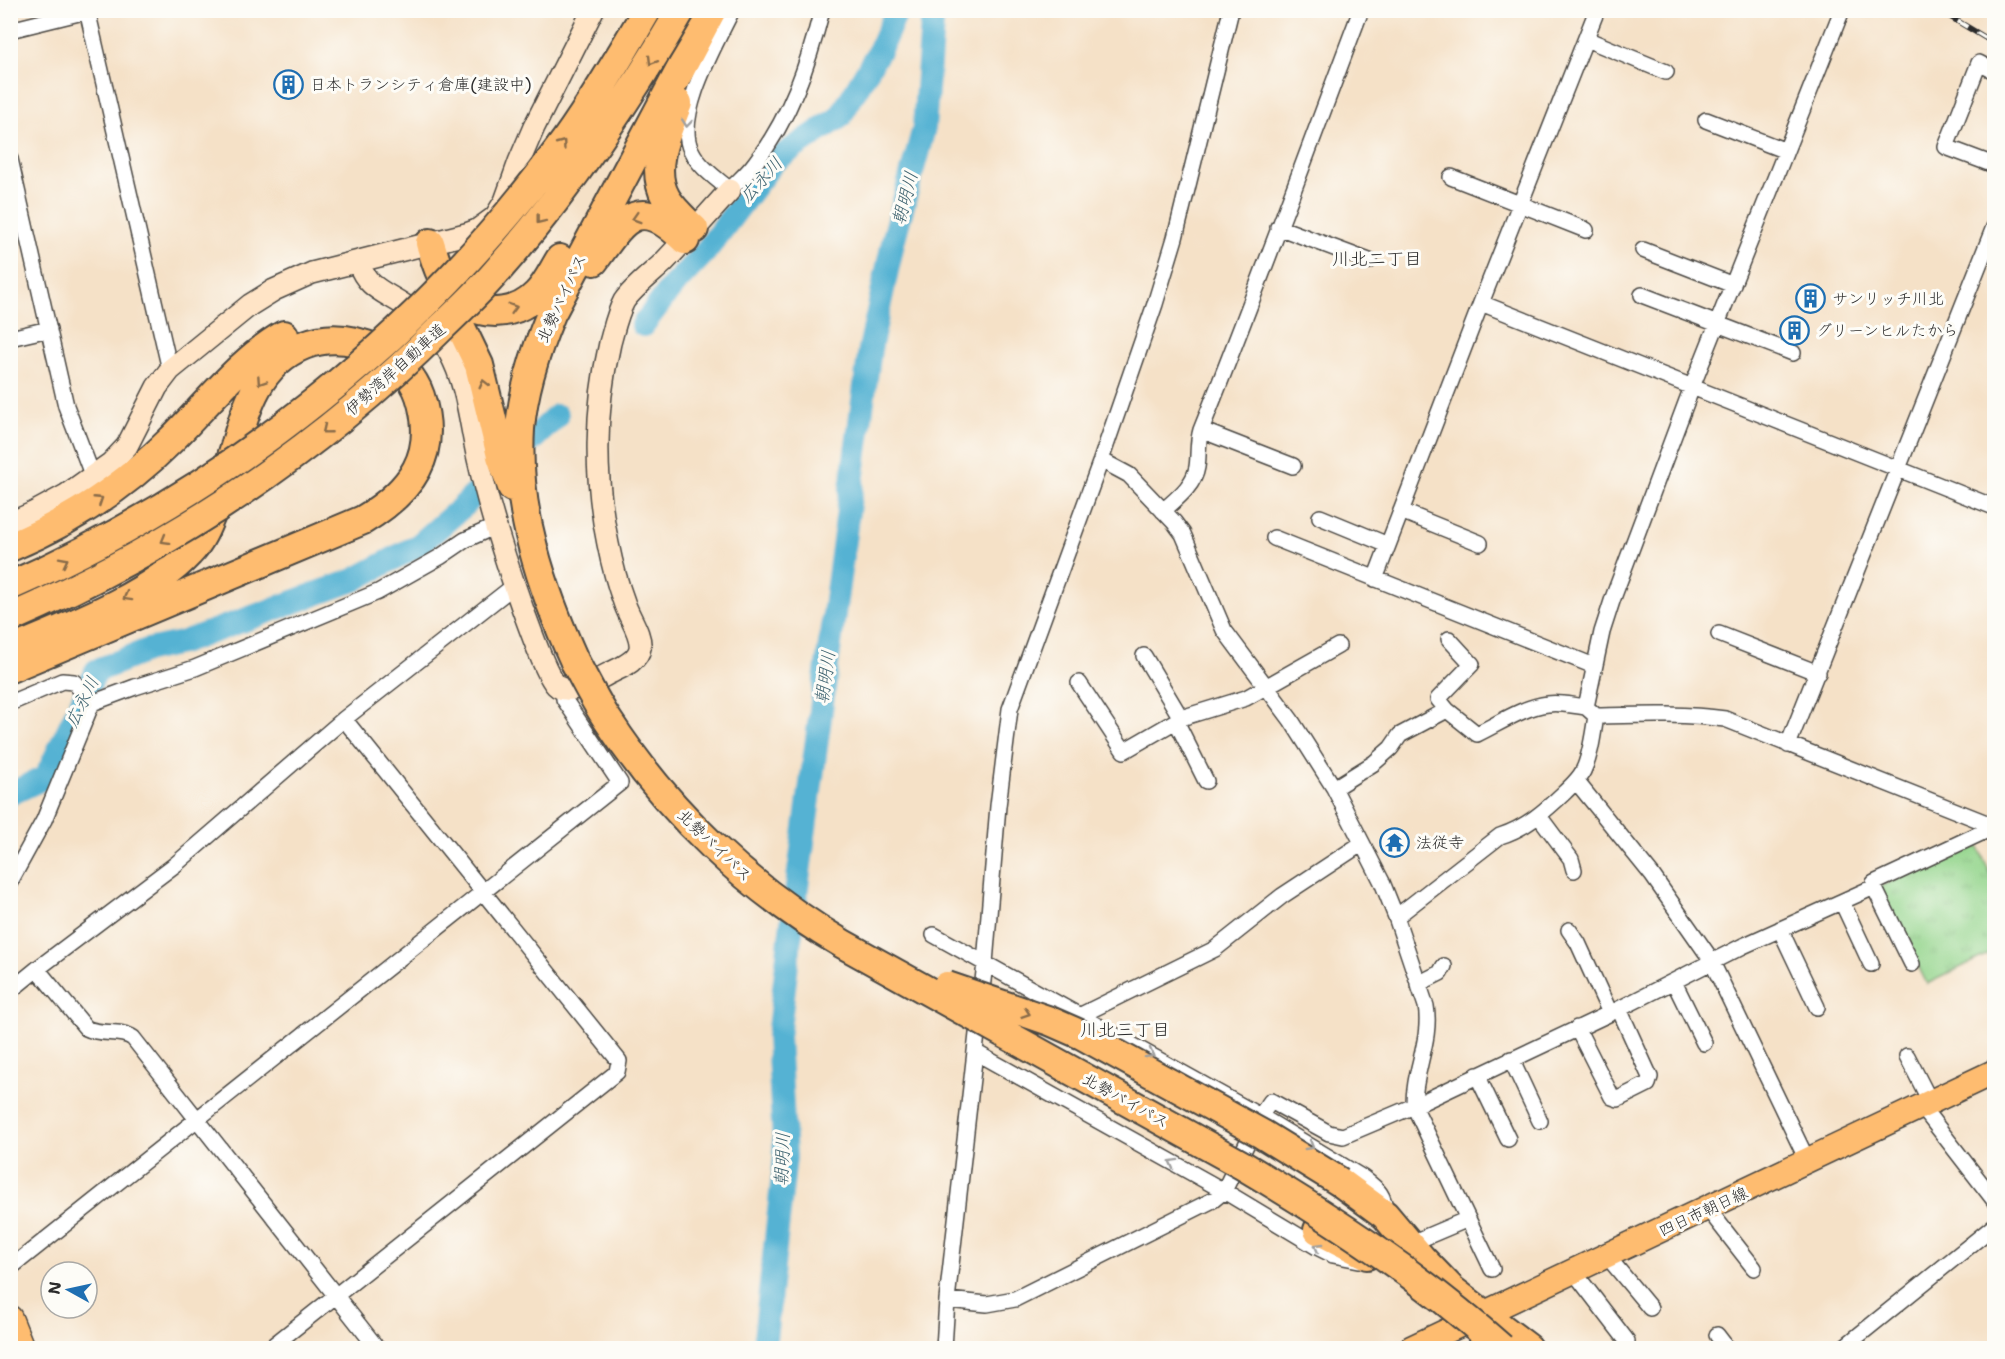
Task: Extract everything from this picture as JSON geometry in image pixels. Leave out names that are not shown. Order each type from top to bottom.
[{"type":"highway","name":"伊勢湾岸自動車道","points":[[10,586],[47,570],[116,534],[179,498],[235,462],[349,375],[398,331],[475,252],[565,141],[613,70],[647,10]]},
{"type":"highway","points":[[690,235],[666,198],[659,175],[659,163],[700,14]]},
{"type":"highway","name":"伊勢湾岸自動車道","points":[[10,618],[105,573],[191,525],[248,488],[313,440],[408,360],[496,273],[587,159],[637,86],[700,14]]},
{"type":"highway","name":"北勢バイパス","points":[[700,14],[684,62],[550,314],[515,429],[514,474],[523,500],[530,539],[550,604],[575,662],[608,722],[651,779],[706,839],[756,885],[816,928],[1232,1159],[1304,1202],[1365,1242],[1432,1291],[1500,1348]]},
{"type":"highway","points":[[430,243],[438,268],[450,290],[460,300],[485,312],[520,307],[529,301],[546,282],[653,104],[684,62]]},
{"type":"highway","points":[[515,429],[556,321],[572,293],[622,224],[636,215],[652,216],[690,235]]},
{"type":"highway","points":[[430,243],[436,271],[445,295],[479,365],[515,429]]},
{"type":"highway","points":[[10,547],[48,530],[118,487],[170,442],[259,352],[290,331],[307,325],[331,321],[371,327],[399,342],[422,368],[431,384],[440,420],[436,458],[430,473],[411,500],[397,514],[367,532],[10,682]]},
{"type":"highway","points":[[10,651],[108,607],[152,583],[191,551],[208,523],[245,410],[263,376],[276,361],[292,350],[310,342],[328,339],[365,344],[382,351],[411,378],[419,393],[424,411],[426,429],[424,446],[419,463],[410,480],[384,507],[363,520],[10,668]]},
{"type":"highway","points":[[756,885],[814,933],[878,976],[1048,1075],[1235,1179],[1318,1230],[1374,1259],[1473,1319],[1528,1348]]},
{"type":"highway","points":[[816,928],[908,970],[1050,1021],[1082,1035],[1262,1134],[1340,1182],[1385,1215],[1452,1290],[1494,1348]]},
{"type":"main road","name":"四日市朝日線","points":[[1411,1348],[1995,1072]]},
{"type":"main road","points":[[10,1318],[22,1348]]},
{"type":"street","points":[[10,523],[33,513],[93,477],[111,463],[127,446],[157,387],[170,370],[250,305],[274,290],[312,273],[477,230],[495,217],[505,201],[519,162],[551,89],[592,10]]},
{"type":"street","points":[[730,190],[704,169],[696,159],[686,133],[689,106],[732,10]]},
{"type":"street","points":[[358,262],[369,283],[418,315],[448,349],[465,394],[479,465],[496,526],[529,626],[552,679],[558,687],[564,690],[579,687],[610,673],[633,660],[639,652],[638,637],[624,605],[606,533],[599,474],[598,444],[602,389],[606,360],[622,304],[628,295],[690,235],[754,164],[786,114],[798,87],[822,10]]},
{"type":"street","points":[[944,1348],[947,1300],[985,963],[998,807],[1010,709],[1149,322],[1175,238],[1232,10]]},
{"type":"street","points":[[1163,511],[1191,484],[1197,469],[1198,441],[1201,430],[1239,336],[1361,10]]},
{"type":"street","points":[[1375,579],[1597,10]]},
{"type":"street","points":[[1396,917],[1500,836],[1518,829],[1539,816],[1576,781],[1582,772],[1586,763],[1594,666],[1613,598],[1692,387],[1842,10]]},
{"type":"street","points":[[10,30],[87,11],[170,370]]},
{"type":"street","points":[[1586,39],[1666,72]]},
{"type":"street","points":[[1995,71],[1979,63],[1946,147],[1995,165]]},
{"type":"street","points":[[1706,120],[1786,151]]},
{"type":"street","points":[[11,165],[66,406],[93,477]]},
{"type":"street","points":[[1451,177],[1586,230]]},
{"type":"street","points":[[1278,227],[1368,261]]},
{"type":"street","points":[[1788,745],[1995,227]]},
{"type":"street","points":[[1642,250],[1732,285]]},
{"type":"street","points":[[1642,295],[1794,353]]},
{"type":"street","points":[[1481,303],[1995,507]]},
{"type":"street","points":[[10,338],[49,329]]},
{"type":"street","points":[[1201,430],[1293,466]]},
{"type":"street","points":[[1101,460],[1129,475],[1174,522],[1189,547],[1224,630],[1291,720],[1334,788],[1382,882],[1396,917],[1428,1020],[1424,1051],[1415,1087],[1414,1106],[1468,1219],[1485,1262]]},
{"type":"street","points":[[1401,511],[1480,543]]},
{"type":"street","points":[[1320,517],[1388,545]]},
{"type":"street","points":[[10,882],[44,820],[92,703],[195,668],[378,592],[465,540],[496,526]]},
{"type":"street","points":[[1274,538],[1594,666]]},
{"type":"street","points":[[10,991],[176,864],[344,719],[515,585]]},
{"type":"street","points":[[1719,634],[1818,674]]},
{"type":"street","points":[[1449,639],[1472,664],[1438,699],[1447,710],[1477,734],[1518,714],[1551,703],[1591,712],[1725,719],[1995,826]]},
{"type":"street","points":[[1079,682],[1124,751],[1178,719],[1246,698],[1338,646]]},
{"type":"street","points":[[1144,656],[1178,719],[1206,782]]},
{"type":"street","points":[[10,703],[62,681],[74,682],[92,703]]},
{"type":"street","points":[[10,1268],[620,783],[564,699],[564,690]]},
{"type":"street","points":[[1334,788],[1374,763],[1391,748],[1400,735],[1447,710]]},
{"type":"street","points":[[270,1348],[617,1072],[619,1061],[344,719]]},
{"type":"street","points":[[1576,781],[1670,900],[1710,958],[1808,1162]]},
{"type":"street","points":[[1539,816],[1571,859],[1574,870]]},
{"type":"street","points":[[947,1300],[987,1304],[1015,1299],[1213,1200],[1224,1191],[1260,1116],[1271,1101],[1329,1133],[1343,1136],[1414,1106],[1614,1011],[1743,946],[1874,887],[1874,883],[1995,826]]},
{"type":"street","points":[[1081,1015],[1215,949],[1282,896],[1361,844]]},
{"type":"street","points":[[1874,887],[1912,964]]},
{"type":"street","points":[[1842,902],[1871,964]]},
{"type":"street","points":[[1780,929],[1817,1007]]},
{"type":"street","points":[[1569,930],[1650,1077],[1648,1084],[1618,1099],[1612,1097],[1577,1028]]},
{"type":"street","points":[[934,935],[1260,1116],[1363,1178],[1378,1191],[1385,1202],[1385,1215]]},
{"type":"street","points":[[1418,984],[1440,973],[1444,966]]},
{"type":"street","points":[[37,969],[86,1029],[99,1033],[128,1035],[133,1038],[377,1348]]},
{"type":"street","points":[[1674,982],[1704,1043]]},
{"type":"street","points":[[975,1052],[1224,1191],[1333,1255],[1359,1260],[1374,1259]]},
{"type":"street","points":[[1907,1056],[1926,1105],[1995,1200]]},
{"type":"street","points":[[1512,1059],[1540,1121]]},
{"type":"street","points":[[1477,1075],[1508,1138]]},
{"type":"street","points":[[1708,1209],[1754,1268]]},
{"type":"street","points":[[1409,1244],[1468,1219]]},
{"type":"street","points":[[1843,1348],[1995,1226]]},
{"type":"street","points":[[1607,1256],[1650,1308]]},
{"type":"street","points":[[1574,1272],[1627,1341]]},
{"type":"street","points":[[1717,1335],[1727,1348]]},
{"type":"green space","points":[[1976,841],[1994,882],[1994,951],[1927,984],[1879,887]]},
{"type":"waterway","name":"広永川","points":[[643,325],[671,288],[705,252],[774,161],[840,117],[880,49],[897,10]]},
{"type":"waterway","name":"朝明川","points":[[764,1348],[785,1157],[778,1037],[791,931],[870,349],[894,238],[924,128],[933,10]]},
{"type":"waterway","points":[[10,794],[46,777],[96,671],[148,650],[181,643],[354,580],[419,545],[557,416]]},
{"type":"railway","points":[[1939,10],[1994,43]]},
{"type":"place","name":"日本トランシティ倉庫(建設中)","points":[[289,84]]},
{"type":"place","name":"サンリッチ川北","points":[[1811,298]]},
{"type":"place","name":"グリーンヒルたから","points":[[1795,330]]},
{"type":"place","name":"法従寺","points":[[1395,842]]},
{"type":"district","name":"川北二丁目","points":[[1377,259]]},
{"type":"district","name":"川北三丁目","points":[[1125,1030]]}]
